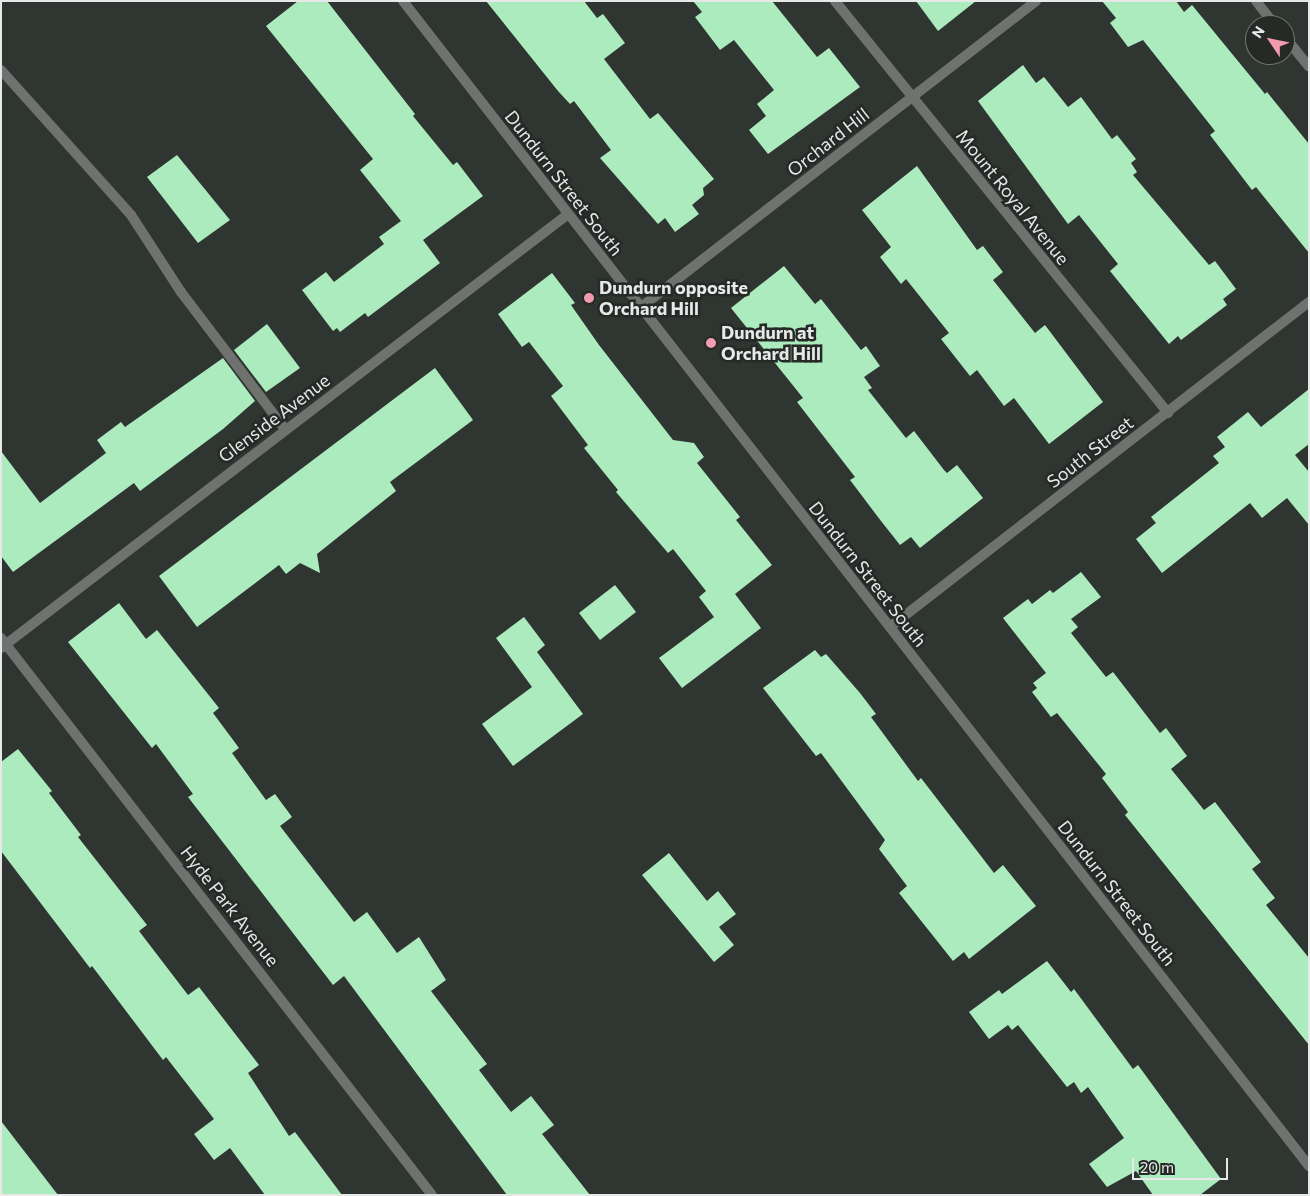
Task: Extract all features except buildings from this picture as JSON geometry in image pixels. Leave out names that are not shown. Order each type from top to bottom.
[{"type":"street","name":"Dundurn Street South","points":[[403,1],[567,215],[1309,1166]]},
{"type":"street","name":"Mount Royal Avenue","points":[[835,1],[911,98],[1168,412]]},
{"type":"street","name":"Orchard Hill","points":[[640,308],[1036,1]]},
{"type":"street","points":[[1256,1],[1267,15]]},
{"type":"street","points":[[1295,50],[1309,67]]},
{"type":"street","points":[[1,70],[131,215],[181,292],[285,429]]},
{"type":"street","name":"Glenside Avenue","points":[[3,644],[567,215]]},
{"type":"street","name":"South Street","points":[[890,627],[1309,302]]},
{"type":"street","name":"Hyde Park Avenue","points":[[3,644],[432,1195]]},
{"type":"place","name":"Dundurn opposite Orchard Hill","points":[[589,298]]},
{"type":"place","name":"Dundurn at Orchard Hill","points":[[711,343]]}]
